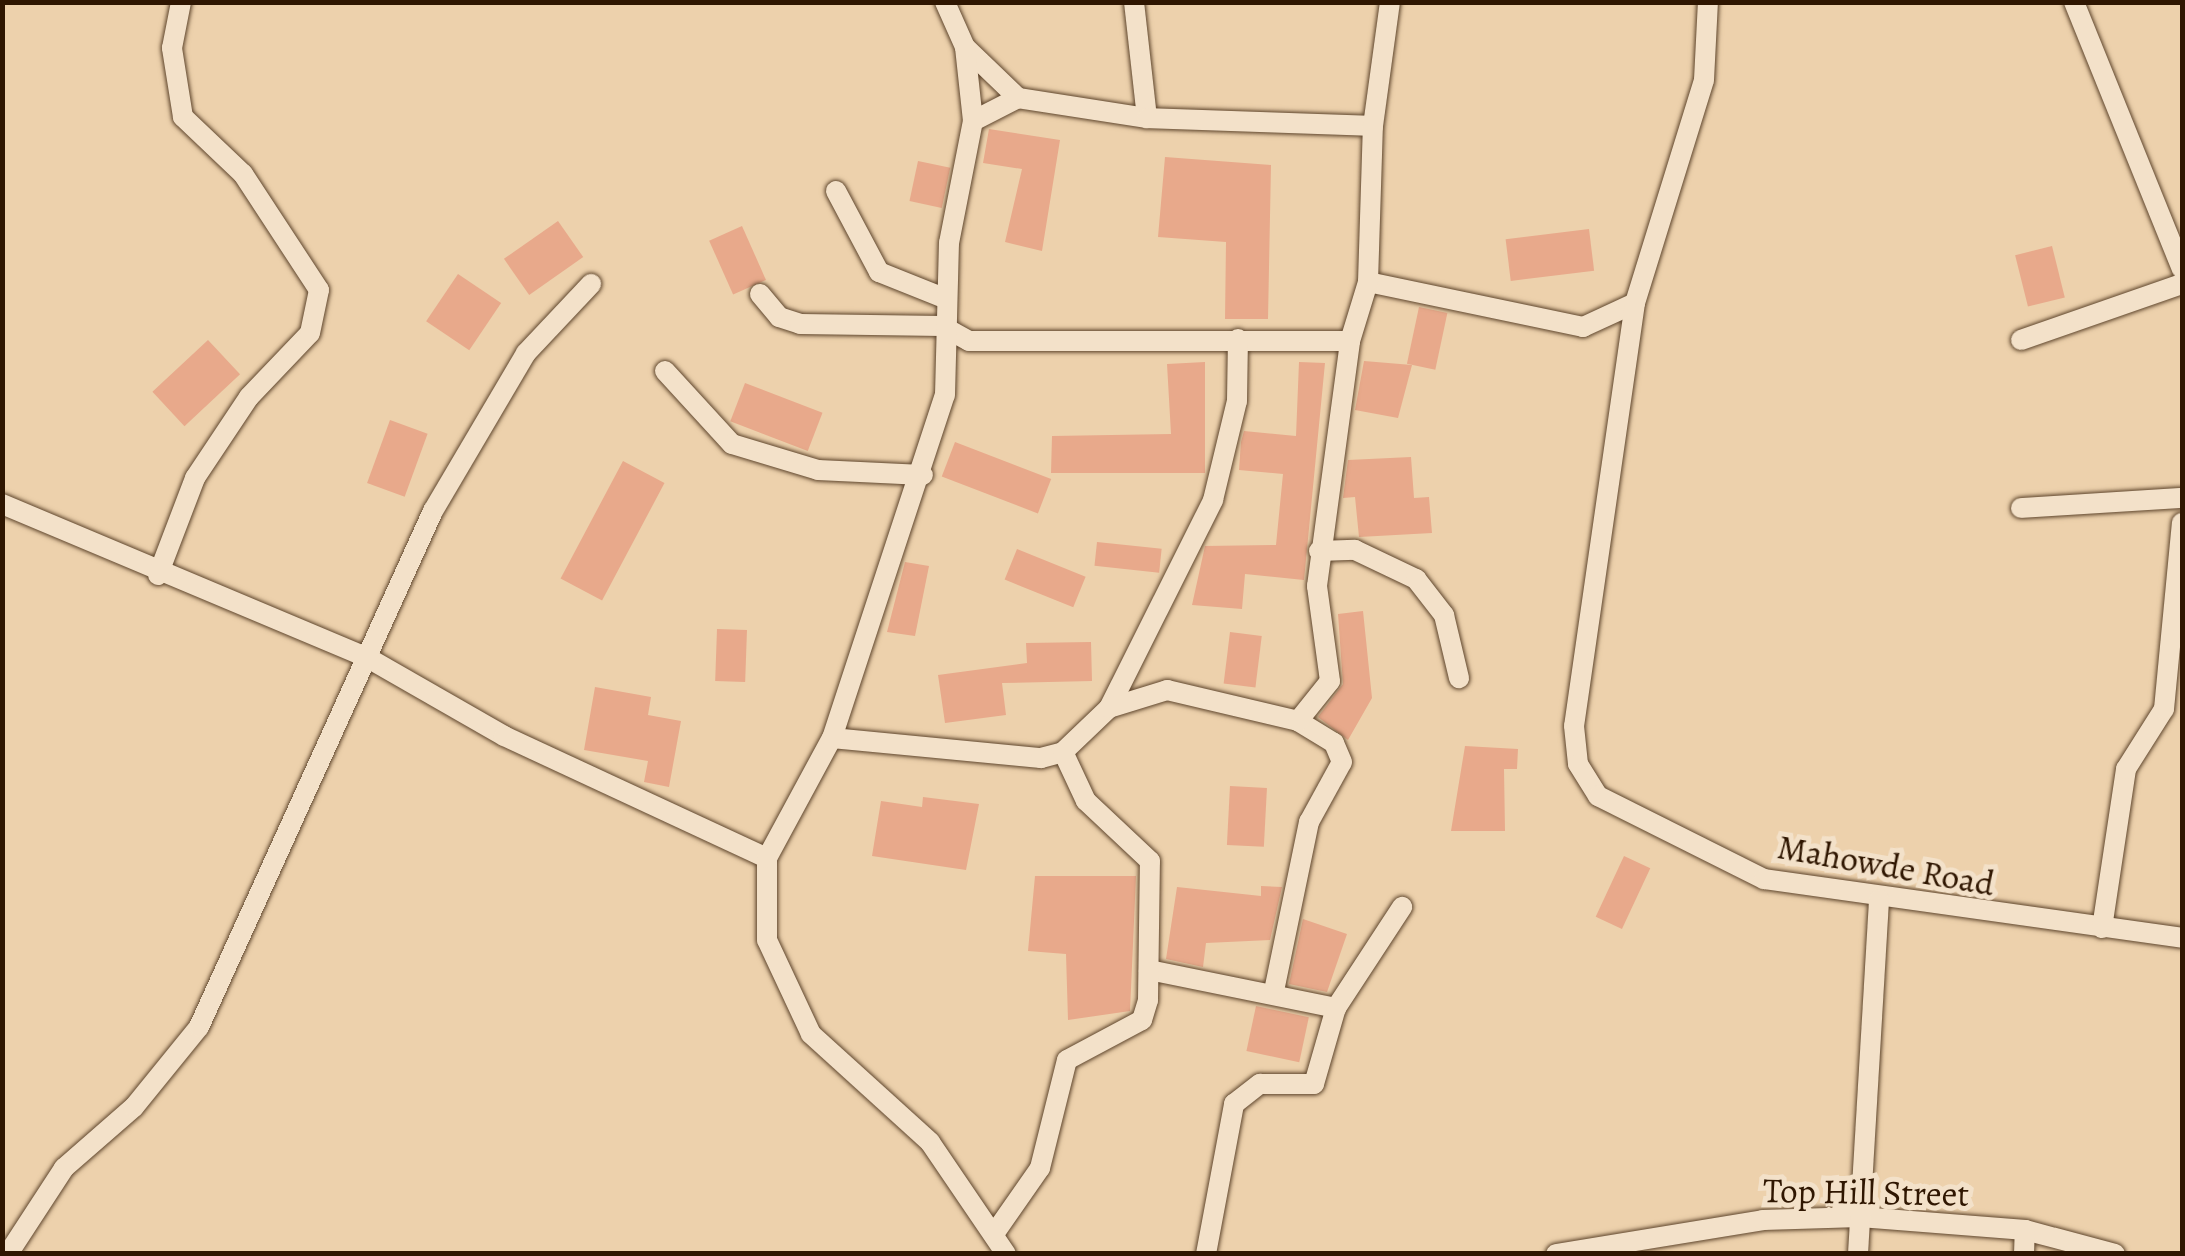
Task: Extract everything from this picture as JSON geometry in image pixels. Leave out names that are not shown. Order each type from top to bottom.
[{"type":"street","points":[[158,575],[195,478],[249,397],[310,333],[319,290],[243,174],[183,117],[172,48],[181,2]]},
{"type":"street","points":[[945,2],[965,47],[973,122],[944,298],[946,394],[923,475],[832,738],[767,858],[767,940],[811,1034],[930,1142],[1006,1254]]},
{"type":"street","points":[[1134,2],[1147,118]]},
{"type":"street","points":[[1298,721],[1330,681],[1319,551],[1350,340],[1368,282],[1373,126],[1390,2]]},
{"type":"street","points":[[1368,282],[1583,327],[1635,303],[1704,80],[1708,2]]},
{"type":"street","points":[[2074,2],[2182,268]]},
{"type":"street","points":[[965,47],[1018,98],[1147,118],[1373,126]]},
{"type":"street","points":[[973,122],[1018,98]]},
{"type":"street","points":[[836,190],[879,272],[944,298]]},
{"type":"street","points":[[8,1254],[64,1168],[134,1108],[199,1027],[478,424],[526,353],[591,284]]},
{"type":"street","points":[[2021,340],[2182,284]]},
{"type":"street","points":[[760,294],[779,317],[800,324],[942,326],[992,342],[1350,340]]},
{"type":"street","name":"Mahowde Road","points":[[1635,303],[1574,726],[1578,764],[1598,796],[1764,879],[1879,900],[2182,938]]},
{"type":"street","points":[[832,738],[920,754],[1063,752],[1109,708],[1213,500],[1236,400],[1238,339]]},
{"type":"street","points":[[665,372],[732,444],[818,470],[923,475]]},
{"type":"street","points":[[2021,508],[2182,498]]},
{"type":"street","points":[[2,504],[158,575],[368,658],[504,736],[767,858]]},
{"type":"street","points":[[2102,928],[2126,769],[2164,709],[2182,523]]},
{"type":"street","points":[[1319,551],[1355,550],[1416,579],[1444,614],[1460,678]]},
{"type":"street","points":[[1109,708],[1167,690],[1298,721],[1334,744],[1342,762],[1310,822],[1274,991]]},
{"type":"street","points":[[994,1234],[1040,1168],[1067,1060],[1142,1020],[1150,970],[1150,860],[1086,802],[1063,752]]},
{"type":"street","points":[[1858,1254],[1879,900]]},
{"type":"street","points":[[1206,1254],[1234,1104],[1260,1084],[1314,1084],[1336,1008],[1402,908]]},
{"type":"street","points":[[1150,970],[1274,991],[1336,1008]]},
{"type":"street","name":"Top Hill Street","points":[[1556,1254],[1763,1220],[1860,1217],[2026,1230],[2114,1254]]},
{"type":"street","points":[[2024,1254],[2026,1230]]},
{"type":"building","points":[[989,129],[1060,140],[1042,251],[1005,242],[1022,169],[983,163]]},
{"type":"building","points":[[1165,157],[1271,165],[1268,319],[1225,319],[1226,242],[1158,237]]},
{"type":"building","points":[[918,161],[950,168],[942,208],[909,201]]},
{"type":"building","points":[[558,221],[583,257],[529,295],[504,259]]},
{"type":"building","points":[[742,226],[766,280],[733,295],[709,241]]},
{"type":"building","points":[[1589,229],[1594,271],[1511,281],[1506,239]]},
{"type":"building","points":[[2052,246],[2065,297],[2028,307],[2015,255]]},
{"type":"building","points":[[458,274],[501,303],[469,350],[426,321]]},
{"type":"building","points":[[1419,307],[1447,313],[1435,370],[1407,364]]},
{"type":"building","points":[[208,340],[240,374],[184,426],[152,392]]},
{"type":"building","points":[[1364,361],[1412,365],[1398,418],[1355,410]]},
{"type":"building","points":[[1205,362],[1205,473],[1051,473],[1052,436],[1171,434],[1167,364]]},
{"type":"building","points":[[1299,362],[1325,363],[1304,580],[1245,574],[1242,609],[1192,605],[1205,546],[1276,545],[1283,474],[1239,470],[1241,442],[1244,431],[1296,436]]},
{"type":"building","points":[[745,383],[822,413],[808,451],[730,421]]},
{"type":"building","points":[[390,420],[428,434],[405,497],[367,483]]},
{"type":"building","points":[[955,442],[1051,479],[1038,513],[942,477]]},
{"type":"building","points":[[1411,457],[1414,498],[1429,497],[1432,533],[1359,537],[1355,497],[1343,498],[1348,460]]},
{"type":"building","points":[[623,461],[664,483],[602,600],[561,578]]},
{"type":"building","points":[[1097,542],[1162,549],[1159,573],[1094,566]]},
{"type":"building","points":[[1017,549],[1086,577],[1073,607],[1005,580]]},
{"type":"building","points":[[905,562],[929,566],[915,636],[887,632]]},
{"type":"building","points":[[1363,611],[1372,698],[1348,740],[1318,717],[1343,684],[1338,614]]},
{"type":"building","points":[[717,629],[747,630],[745,682],[715,681]]},
{"type":"building","points":[[1230,632],[1262,636],[1255,688],[1224,684]]},
{"type":"building","points":[[1091,642],[1092,681],[1002,683],[1006,715],[945,723],[938,675],[1027,663],[1026,643]]},
{"type":"building","points":[[595,687],[651,697],[648,715],[681,721],[669,787],[644,782],[648,761],[584,750]]},
{"type":"building","points":[[1465,746],[1518,749],[1517,769],[1504,769],[1505,831],[1451,831]]},
{"type":"building","points":[[1230,786],[1267,788],[1264,847],[1227,845]]},
{"type":"building","points":[[923,797],[979,804],[966,870],[872,856],[881,801],[922,807]]},
{"type":"building","points":[[1624,856],[1650,868],[1622,929],[1596,917]]},
{"type":"building","points":[[1035,876],[1136,876],[1130,1011],[1068,1020],[1066,954],[1028,951]]},
{"type":"building","points":[[1261,886],[1282,887],[1270,940],[1206,943],[1203,967],[1166,959],[1177,887],[1261,896]]},
{"type":"building","points":[[1303,919],[1347,934],[1327,992],[1289,984]]},
{"type":"building","points":[[1256,1006],[1309,1017],[1299,1062],[1246,1051]]}]
